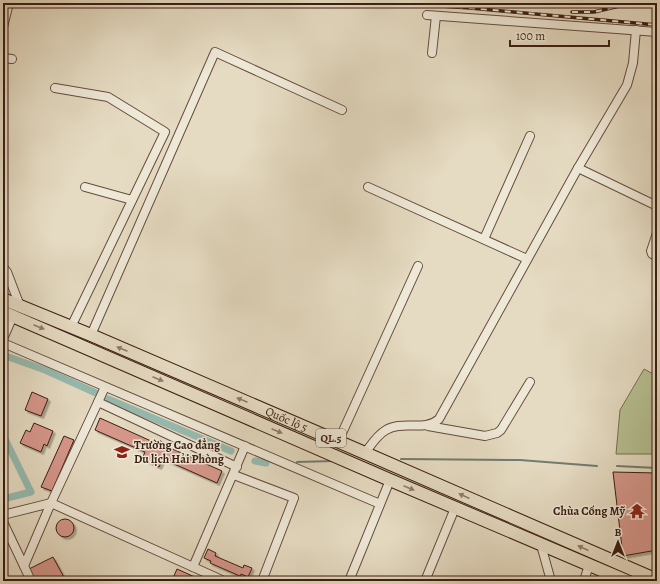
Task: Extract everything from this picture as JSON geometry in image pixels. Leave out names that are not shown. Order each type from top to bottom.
[{"type":"highway","name":"Quốc lộ 5","points":[[3,299],[12,311],[390,480],[627,581]]},
{"type":"highway","name":"Quốc lộ 5","points":[[12,311],[71,327],[91,335],[657,580]]},
{"type":"street","points":[[3,27],[9,3]]},
{"type":"street","points":[[427,15],[657,32]]},
{"type":"street","points":[[432,53],[436,16]]},
{"type":"street","points":[[425,425],[436,422],[439,419],[578,168],[627,85],[633,64],[636,30]]},
{"type":"street","points":[[91,335],[215,52],[342,110]]},
{"type":"street","points":[[55,88],[108,97],[165,132],[71,327]]},
{"type":"street","points":[[484,239],[530,136]]},
{"type":"street","points":[[578,168],[657,206]]},
{"type":"street","points":[[85,187],[132,200]]},
{"type":"street","points":[[368,187],[527,259]]},
{"type":"street","points":[[657,233],[651,251],[652,254],[657,256]]},
{"type":"street","points":[[338,442],[418,266]]},
{"type":"street","points":[[3,267],[7,272],[12,311],[3,339]]},
{"type":"street","points":[[3,343],[380,504]]},
{"type":"street","points":[[365,453],[381,433],[386,429],[399,425],[425,425],[485,436],[497,433],[501,430],[530,382]]},
{"type":"street","points":[[24,566],[51,503],[105,387]]},
{"type":"street","points":[[98,402],[236,471],[294,498],[262,581]]},
{"type":"street","points":[[193,567],[236,471],[245,446]]},
{"type":"street","points":[[350,581],[390,480]]},
{"type":"street","points":[[3,515],[51,503],[224,581]]},
{"type":"street","points":[[425,581],[455,508]]},
{"type":"street","points":[[3,522],[31,581]]},
{"type":"street","points":[[541,545],[551,581]]},
{"type":"street","points":[[584,581],[589,565]]},
{"type":"street","points":[[3,576],[5,581]]},
{"type":"green space","points":[[644,369],[657,376],[657,454],[616,454],[620,410]]},
{"type":"building","points":[[32,392],[48,399],[41,416],[25,410]]},
{"type":"building","points":[[100,418],[151,441],[161,441],[168,447],[222,471],[217,483],[163,459],[159,467],[142,459],[145,452],[95,430]]},
{"type":"building","points":[[34,423],[53,431],[47,446],[44,444],[41,452],[20,443],[26,430],[30,432]]},
{"type":"building","points":[[64,436],[74,440],[52,491],[41,487]]},
{"type":"building","name":"Chùa Cống Mỹ","points":[[613,472],[657,473],[657,550],[623,556]]},
{"type":"building","points":[[65,519],[71,522],[74,528],[71,534],[65,537],[59,534],[56,528],[59,522]]},
{"type":"building","points":[[208,549],[216,553],[215,556],[243,568],[244,565],[252,568],[248,577],[241,574],[240,576],[210,563],[211,561],[204,558]]},
{"type":"building","points":[[53,557],[66,581],[35,581],[29,569]]},
{"type":"building","points":[[177,569],[197,578],[196,581],[179,581],[173,578]]},
{"type":"building","points":[[202,577],[213,581],[200,581]]},
{"type":"waterway","points":[[3,355],[45,370],[96,393]]},
{"type":"waterway","points":[[108,399],[231,451]]},
{"type":"waterway","points":[[3,435],[31,492],[3,499]]},
{"type":"waterway","points":[[401,459],[520,460],[597,466]]},
{"type":"waterway","points":[[255,461],[266,463]]},
{"type":"waterway","points":[[297,462],[333,461]]},
{"type":"waterway","points":[[617,466],[657,468]]},
{"type":"railway","points":[[397,3],[657,25]]},
{"type":"railway","points":[[572,12],[594,12],[632,3]]},
{"type":"place","name":"Trường Cao đẳng Du lịch Hải Phòng","points":[[122,452]]},
{"type":"place","name":"Chùa Cống Mỹ","points":[[637,511]]}]
